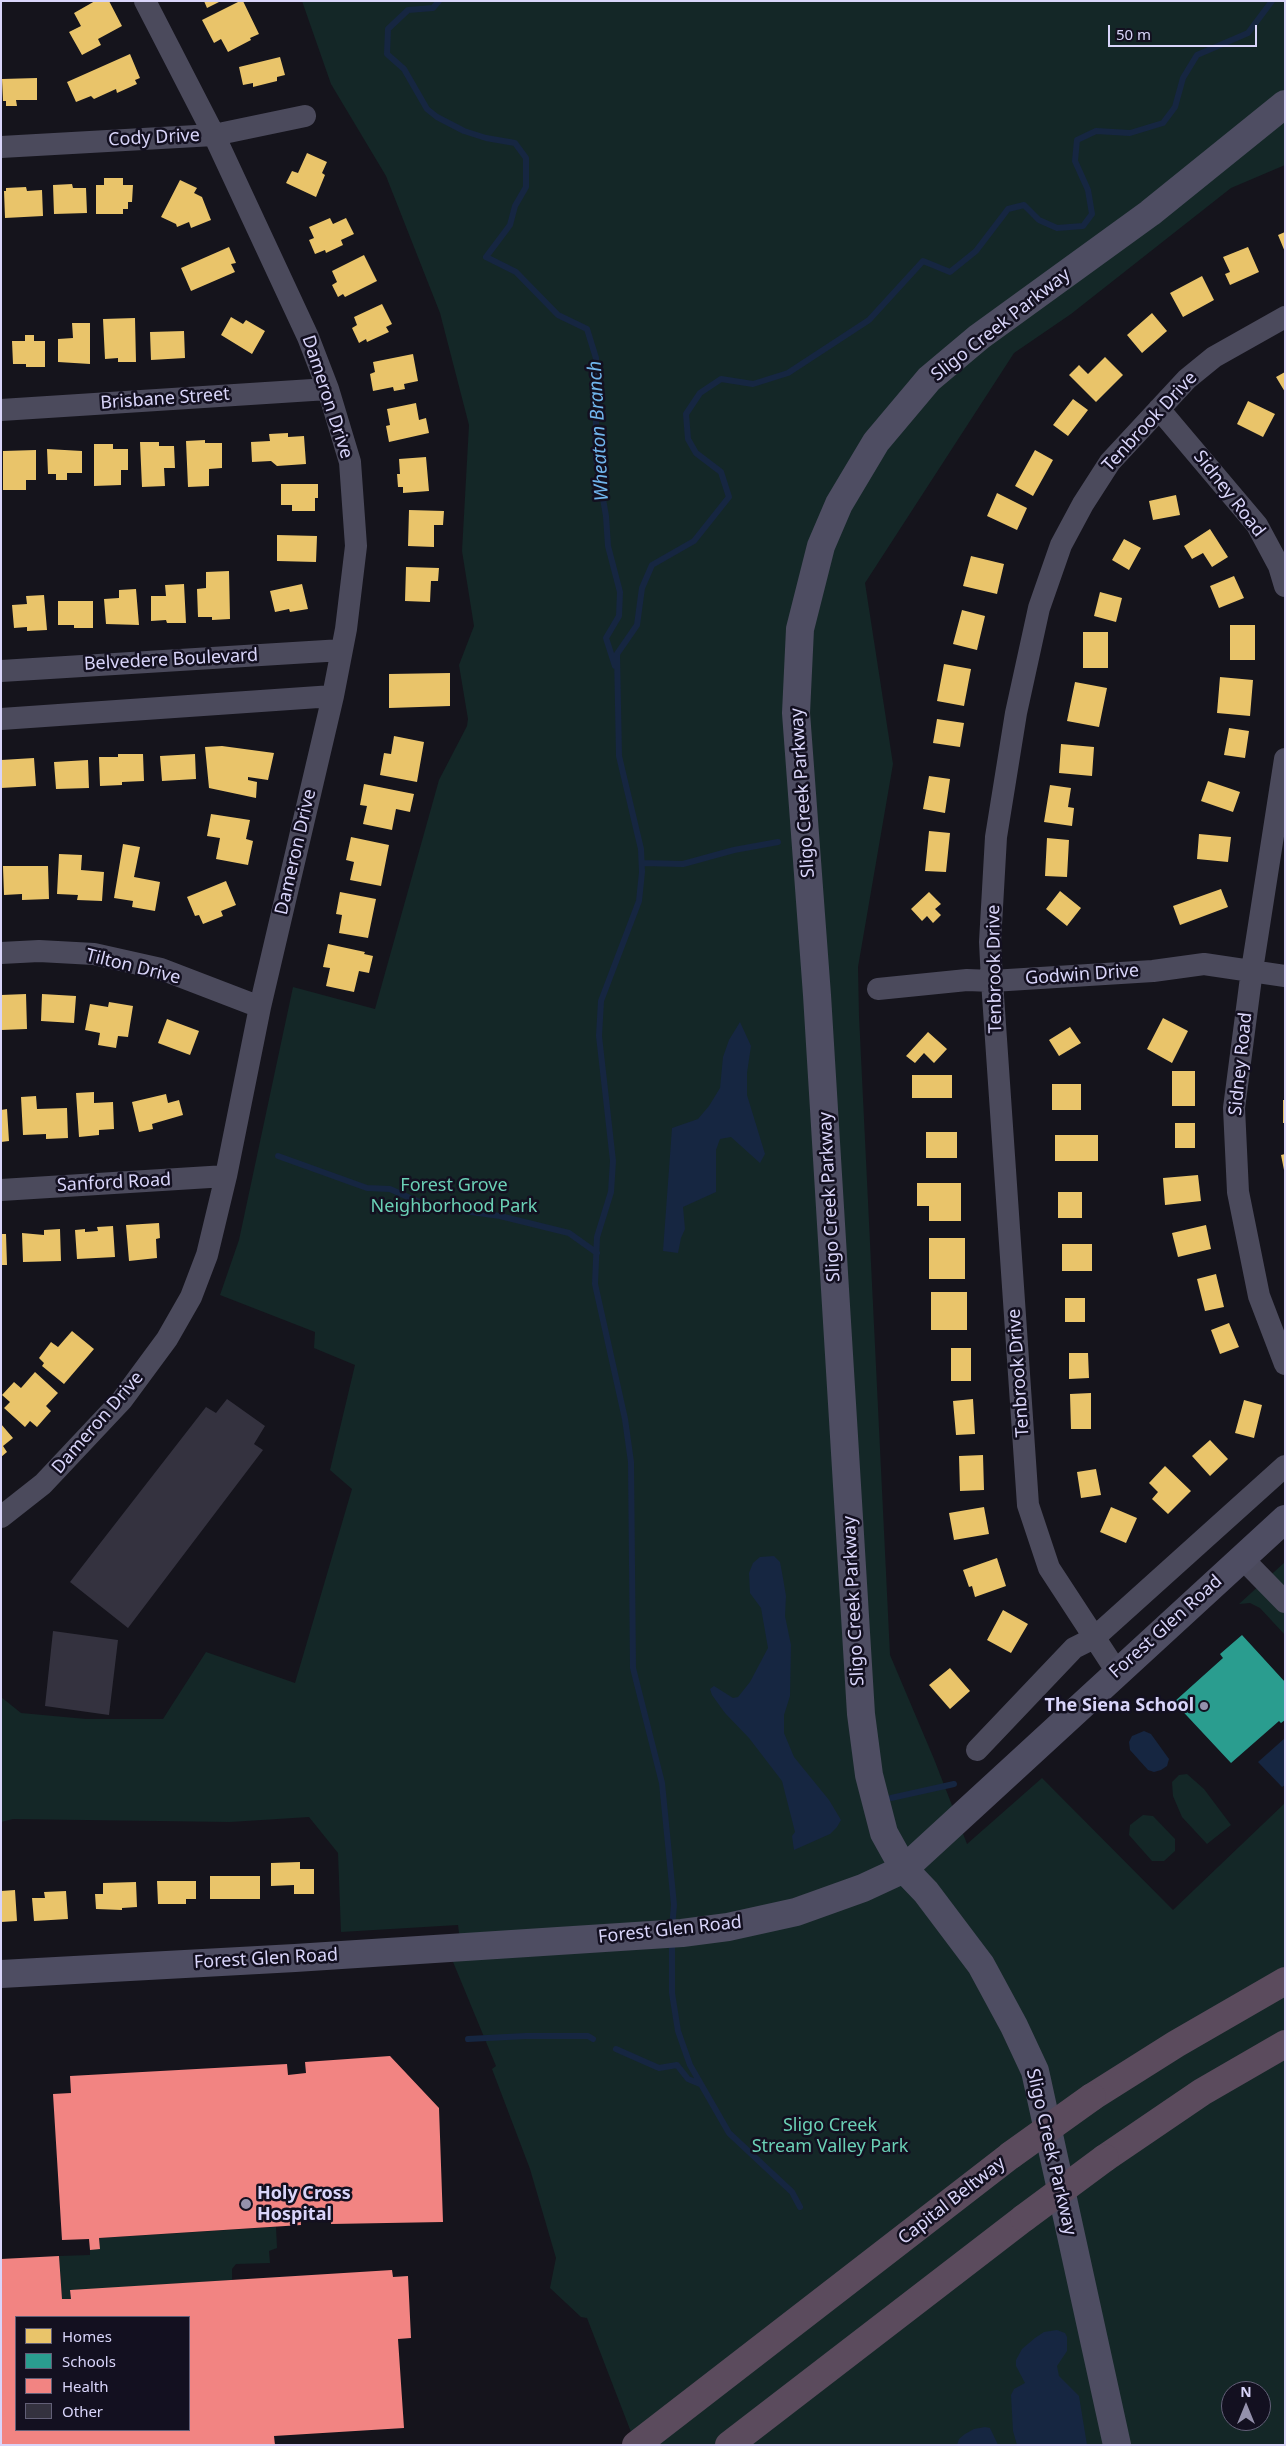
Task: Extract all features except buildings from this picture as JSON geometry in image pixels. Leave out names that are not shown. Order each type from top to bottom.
[{"type":"highway","name":"Capital Beltway","points":[[636,2445],[1012,2154],[1092,2097],[1176,2044],[1285,1981]]},
{"type":"highway","points":[[729,2445],[1105,2158],[1202,2092],[1285,2044]]},
{"type":"street","name":"Dameron Drive","points":[[1,1517],[43,1484],[122,1400],[167,1338],[190,1297],[206,1255],[226,1176],[260,1008],[333,696],[342,650],[356,546],[350,462],[328,389],[308,337],[214,135],[145,1]]},
{"type":"street","name":"Sligo Creek Parkway","points":[[1117,2445],[1035,2071],[1014,2026],[981,1965],[926,1892],[904,1869],[884,1833],[869,1775],[861,1714],[817,995],[796,713],[800,630],[822,546],[839,504],[876,442],[929,379],[978,337],[1150,213],[1285,104]]},
{"type":"street","name":"Cody Drive","points":[[1,147],[214,135],[305,116]]},
{"type":"street","name":"Tenbrook Drive","points":[[1117,1672],[1049,1568],[1028,1505],[990,942],[996,838],[1016,713],[1039,608],[1061,545],[1083,504],[1110,462],[1187,379],[1214,358],[1285,316]]},
{"type":"street","name":"Brisbane Street","points":[[1,410],[328,389]]},
{"type":"street","name":"Sidney Road","points":[[1159,409],[1257,525],[1279,566],[1285,586]]},
{"type":"street","name":"Belvedere Boulevard","points":[[1,671],[342,650]]},
{"type":"street","points":[[1,719],[333,696]]},
{"type":"street","name":"Sidney Road","points":[[1285,760],[1252,970],[1234,1108],[1238,1192],[1260,1296],[1285,1364]]},
{"type":"street","name":"Tilton Drive","points":[[1,953],[39,951],[94,954],[161,970],[260,1008]]},
{"type":"street","name":"Godwin Drive","points":[[878,989],[967,980],[992,981],[1153,971],[1204,964],[1285,976]]},
{"type":"street","name":"Sanford Road","points":[[1,1190],[226,1176]]},
{"type":"street","points":[[977,1750],[1074,1648],[1094,1638],[1285,1466]]},
{"type":"street","name":"Forest Glen Road","points":[[1,1974],[682,1933],[728,1927],[796,1912],[863,1888],[904,1869],[1285,1519]]},
{"type":"street","points":[[1242,1558],[1285,1602]]},
{"type":"green space","name":"Sligo Creek Stream Valley Park","points":[[302,1],[1285,1],[1285,165],[1231,188],[1071,314],[1014,353],[865,583],[893,764],[858,967],[890,1655],[934,1759],[967,1844],[1042,1778],[1173,1910],[1285,1803],[1285,2445],[636,2445],[587,2318],[581,2317],[550,2288],[556,2258],[530,2169],[492,2069],[496,2066],[451,1957],[462,1957],[458,1925],[341,1932],[338,1853],[309,1817],[230,1822],[13,1819],[1,1822],[1,1697],[21,1713],[86,1719],[163,1719],[206,1652],[295,1683],[352,1489],[330,1470],[355,1365],[314,1348],[315,1332],[220,1295],[239,1240],[293,987],[375,1009],[439,780],[467,726],[468,719],[459,665],[474,626],[462,551],[469,425],[440,313],[386,176],[331,84]]},
{"type":"green space","points":[[1285,1562],[1285,1635],[1260,1608],[1250,1603],[1239,1604]]},
{"type":"green space","points":[[1187,1774],[1204,1789],[1231,1825],[1207,1844],[1182,1817],[1173,1796],[1172,1782],[1179,1775]]},
{"type":"green space","points":[[1143,1815],[1153,1816],[1175,1839],[1175,1851],[1164,1861],[1152,1861],[1129,1835],[1130,1825]]},
{"type":"green space","points":[[276,2227],[277,2248],[269,2251],[270,2263],[236,2264],[232,2269],[232,2280],[70,2291],[71,2299],[62,2299],[59,2256],[90,2255],[90,2250],[100,2248],[99,2238]]},
{"type":"water","points":[[740,1022],[751,1046],[747,1073],[747,1095],[765,1154],[760,1163],[731,1137],[720,1139],[716,1150],[716,1192],[683,1207],[685,1229],[678,1253],[663,1251],[672,1128],[698,1119],[709,1106],[720,1088],[723,1057],[729,1040]]},
{"type":"water","points":[[774,1556],[780,1562],[786,1596],[785,1616],[791,1645],[790,1696],[784,1715],[784,1733],[794,1757],[829,1800],[841,1820],[830,1834],[794,1850],[792,1836],[795,1832],[782,1781],[749,1738],[725,1713],[710,1689],[714,1686],[733,1698],[738,1697],[750,1682],[768,1648],[761,1608],[750,1593],[749,1573],[753,1563],[760,1557]]},
{"type":"water","points":[[1144,1731],[1151,1734],[1169,1759],[1167,1766],[1161,1770],[1154,1772],[1148,1770],[1130,1750],[1129,1742],[1132,1736]]},
{"type":"water","points":[[1285,1738],[1285,1785],[1282,1787],[1258,1762]]},
{"type":"water","points":[[1057,2330],[1065,2333],[1067,2337],[1067,2351],[1057,2366],[1059,2376],[1079,2396],[1087,2445],[1017,2445],[1013,2431],[1011,2395],[1014,2389],[1025,2383],[1016,2366],[1016,2360],[1022,2349],[1035,2338],[1044,2332]]},
{"type":"water","points":[[990,2428],[998,2445],[957,2445],[959,2439],[965,2434],[974,2429]]},
{"type":"waterway","name":"Wheaton Branch","points":[[439,1],[433,8],[408,10],[388,29],[387,54],[404,69],[427,109],[437,117],[464,131],[486,138],[515,143],[526,158],[526,187],[515,206],[510,225],[486,257],[516,272],[558,315],[587,329],[596,358],[596,459],[606,516],[608,546],[620,592],[619,616],[606,638],[615,666]]},
{"type":"waterway","points":[[672,1928],[674,1905],[662,1783],[633,1668],[631,1462],[625,1419],[595,1284],[597,1237],[611,1192],[613,1161],[599,1036],[601,1001],[639,901],[642,872],[641,849],[619,756],[617,654],[637,625],[642,588],[652,565],[694,541],[729,497],[721,472],[696,453],[688,439],[686,414],[700,393],[721,379],[753,384],[788,373],[869,320],[923,261],[950,272],[976,251],[1008,209],[1024,205],[1039,220],[1057,228],[1083,226],[1092,214],[1088,190],[1075,161],[1077,140],[1096,131],[1130,133],[1163,123],[1175,107],[1183,78],[1197,55],[1248,33],[1272,1]]},
{"type":"waterway","points":[[642,863],[683,864],[734,850],[778,842]]},
{"type":"waterway","points":[[278,1156],[367,1188],[390,1189],[428,1206],[500,1216],[569,1233],[597,1253]]},
{"type":"waterway","points":[[891,1798],[954,1784]]},
{"type":"waterway","points":[[672,1941],[672,1993],[678,2031],[690,2065],[729,2133],[792,2192],[800,2207]]},
{"type":"waterway","points":[[468,2039],[526,2036],[588,2036],[593,2039]]},
{"type":"waterway","points":[[616,2049],[659,2068],[677,2065],[688,2079],[700,2084]]},
{"type":"place","name":"The Siena School","points":[[1204,1706]]},
{"type":"place","name":"Holy Cross Hospital","points":[[246,2204]]},
{"type":"park label","name":"Forest Grove Neighborhood Park","points":[[454,1196]]}]
